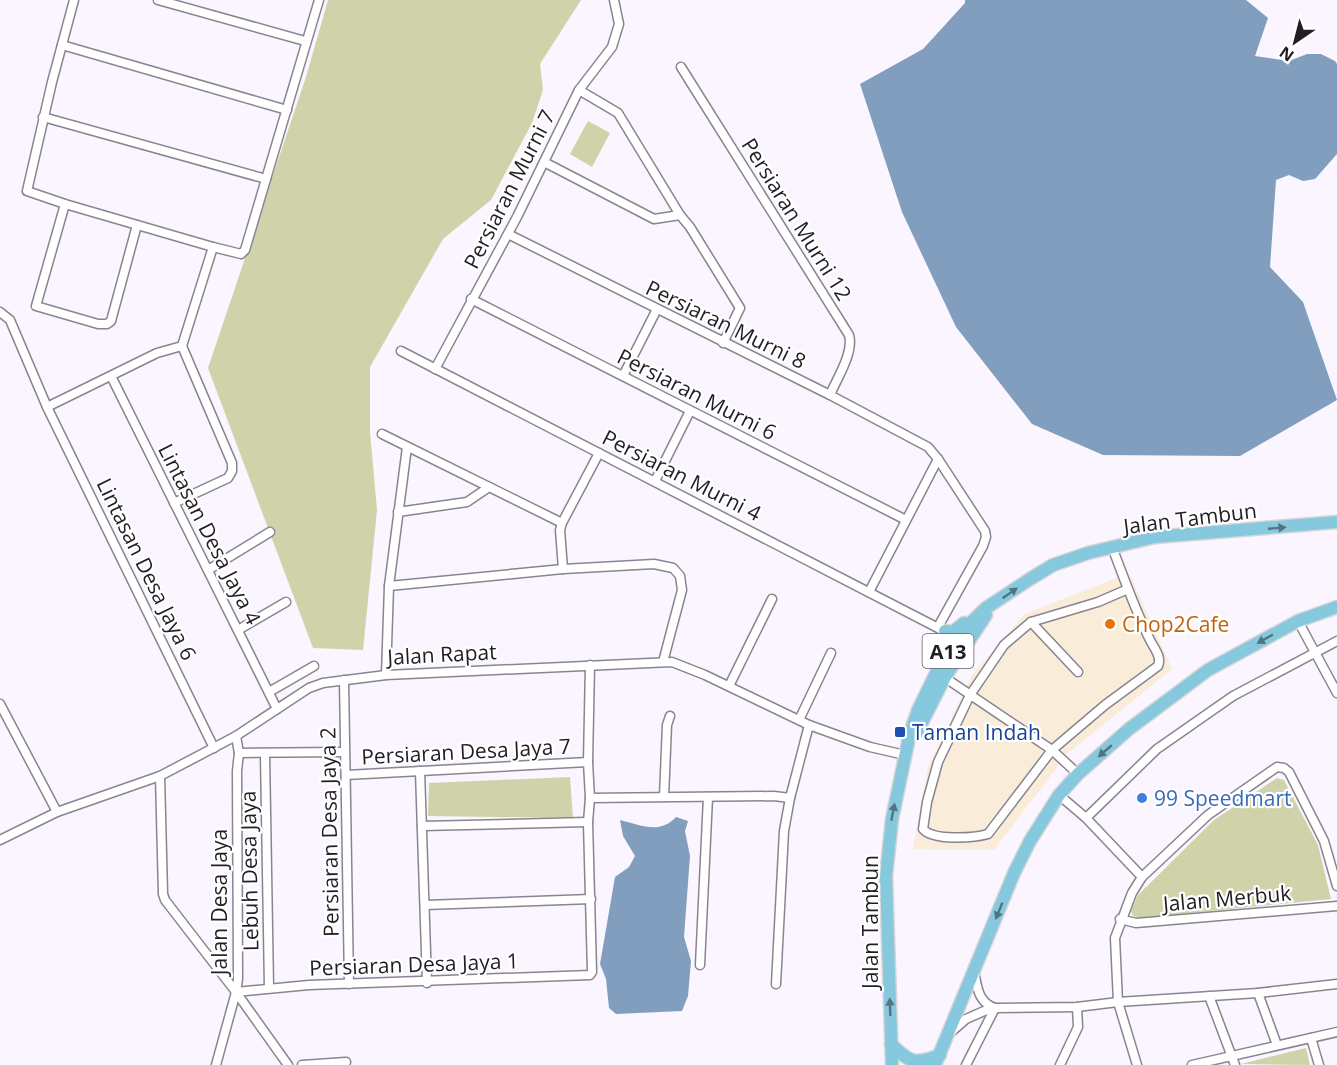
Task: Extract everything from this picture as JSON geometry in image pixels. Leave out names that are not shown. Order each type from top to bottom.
[{"type":"main road","name":"Jalan Tambun","points":[[892,1065],[886,876],[892,819],[910,733],[918,710],[963,630],[987,609],[1053,565],[1088,553],[1155,537],[1337,522]]},
{"type":"main road","points":[[891,1044],[904,1057],[913,1062],[937,1060],[1014,873],[1042,820],[1059,795],[1078,774],[1129,729],[1209,670],[1298,621],[1337,607]]},
{"type":"main road","points":[[942,629],[956,630],[987,609]]},
{"type":"main road","points":[[940,671],[949,639],[942,629]]},
{"type":"street","points":[[74,0],[27,189],[29,193],[213,248],[241,254],[245,250],[319,0]]},
{"type":"street","points":[[158,0],[305,41]]},
{"type":"street","name":"Persiaran Murni 7","points":[[435,369],[508,234],[579,90],[612,47],[618,29],[614,0]]},
{"type":"street","points":[[62,45],[286,110]]},
{"type":"street","name":"Persiaran Murni 12","points":[[681,67],[849,335],[850,342],[845,360],[830,395]]},
{"type":"street","points":[[579,90],[618,113],[740,308],[723,343]]},
{"type":"street","points":[[44,117],[266,179]]},
{"type":"street","points":[[544,162],[654,219],[680,215]]},
{"type":"street","points":[[65,204],[36,306],[98,324],[108,324],[111,321],[137,225]]},
{"type":"street","name":"Persiaran Murni 8","points":[[508,234],[830,395],[928,447],[938,459]]},
{"type":"street","points":[[174,504],[228,478],[232,471],[232,463],[183,345],[213,248]]},
{"type":"street","name":"Persiaran Murni 6","points":[[471,299],[906,520]]},
{"type":"street","points":[[623,376],[657,309]]},
{"type":"street","name":"Lintasan Desa Jaya 6","points":[[0,312],[10,320],[47,407],[214,748]]},
{"type":"street","points":[[47,407],[158,353],[183,345]]},
{"type":"street","name":"Persiaran Murni 4","points":[[401,351],[942,629]]},
{"type":"street","name":"Lintasan Desa Jaya 4","points":[[111,376],[277,709]]},
{"type":"street","points":[[655,481],[690,411]]},
{"type":"street","points":[[382,434],[562,523]]},
{"type":"street","points":[[386,675],[389,586],[407,447]]},
{"type":"street","points":[[563,569],[560,530],[562,523],[600,453]]},
{"type":"street","points":[[869,592],[938,459],[985,531],[986,537],[942,629]]},
{"type":"street","points":[[398,512],[467,502],[489,487]]},
{"type":"street","points":[[208,570],[270,532]]},
{"type":"street","points":[[1112,547],[1160,662],[1158,666],[1105,705],[1052,750],[992,831],[985,836],[935,837],[930,835],[923,829],[927,802],[938,762],[970,695],[1004,645],[1031,622],[1098,602],[1128,589]]},
{"type":"street","points":[[389,586],[563,569],[654,564],[673,568],[680,576],[682,590],[663,662]]},
{"type":"street","points":[[729,686],[772,599]]},
{"type":"street","points":[[238,630],[286,602]]},
{"type":"street","points":[[1298,621],[1337,693]]},
{"type":"street","points":[[1031,622],[1078,672]]},
{"type":"street","points":[[1086,818],[1157,749],[1233,696],[1337,641]]},
{"type":"street","points":[[799,720],[831,653]]},
{"type":"street","name":"Jalan Rapat","points":[[0,840],[57,812],[160,776],[236,736],[309,688],[344,680],[386,675],[663,662],[685,667],[809,725],[870,747],[907,750]]},
{"type":"street","points":[[424,905],[591,899],[588,822],[590,665]]},
{"type":"street","points":[[269,692],[314,666]]},
{"type":"street","points":[[940,671],[970,695],[1052,750],[1078,774]]},
{"type":"street","name":"Persiaran Desa Jaya 2","points":[[344,680],[349,984]]},
{"type":"street","points":[[0,704],[57,812]]},
{"type":"street","points":[[664,797],[667,725],[670,716]]},
{"type":"street","points":[[776,984],[784,831],[809,725]]},
{"type":"street","name":"Jalan Desa Jaya","points":[[216,1065],[238,979],[237,771],[239,753],[236,736]]},
{"type":"street","points":[[239,753],[344,752]]},
{"type":"street","name":"Lebuh Desa Jaya","points":[[265,754],[269,988]]},
{"type":"street","name":"Persiaran Desa Jaya 7","points":[[346,776],[588,762]]},
{"type":"street","name":"Jalan Merbuk","points":[[1142,877],[1208,815],[1277,767],[1281,767],[1290,772],[1324,841],[1337,886]]},
{"type":"street","points":[[420,771],[427,982]]},
{"type":"street","points":[[160,776],[165,900],[236,992],[288,1065]]},
{"type":"street","points":[[1059,795],[1086,818],[1142,877],[1120,920],[1115,938],[1118,1002],[1137,1065]]},
{"type":"street","points":[[590,798],[774,796],[790,798]]},
{"type":"street","points":[[700,965],[708,797]]},
{"type":"street","points":[[422,826],[588,822]]},
{"type":"street","name":"Persiaran Desa Jaya 1","points":[[236,992],[349,984],[588,976],[592,972],[591,899]]},
{"type":"street","name":"Jalan Merbuk","points":[[1120,920],[1136,923],[1337,906]]},
{"type":"street","points":[[974,971],[980,996],[993,1008]]},
{"type":"street","points":[[947,1036],[966,1019],[993,1008],[1077,1008],[1118,1002],[1257,993],[1337,984]]},
{"type":"street","points":[[1257,993],[1277,1045]]},
{"type":"street","points":[[1209,996],[1235,1065]]},
{"type":"street","points":[[966,1065],[993,1008]]},
{"type":"street","points":[[1060,1065],[1078,1027],[1077,1008]]},
{"type":"street","points":[[1192,1065],[1337,1032]]},
{"type":"street","points":[[1311,1038],[1318,1065]]},
{"type":"street","points":[[302,1065],[346,1062]]},
{"type":"shaded area","points":[[1129,573],[1172,669],[1067,754],[994,850],[913,849],[928,767],[972,675],[1025,614]]},
{"type":"green space","points":[[328,0],[581,0],[540,64],[543,90],[532,123],[491,200],[443,239],[370,367],[370,432],[377,510],[363,650],[313,648],[208,368],[306,77]]},
{"type":"green space","points":[[588,121],[610,133],[592,167],[570,154]]},
{"type":"green space","points":[[570,777],[573,818],[428,816],[429,783]]},
{"type":"green space","points":[[1277,778],[1284,780],[1318,845],[1331,899],[1139,918],[1133,916],[1131,911],[1138,895],[1214,820]]},
{"type":"green space","points":[[1306,1048],[1310,1065],[1241,1064]]},
{"type":"water","points":[[965,0],[1246,0],[1268,18],[1255,56],[1289,61],[1307,54],[1321,54],[1335,61],[1337,64],[1337,154],[1315,179],[1303,181],[1289,175],[1276,180],[1270,267],[1303,302],[1337,400],[1240,456],[1103,455],[1032,424],[956,327],[902,212],[860,84],[923,49],[965,3]]},
{"type":"water","points":[[676,817],[688,821],[685,831],[690,856],[684,937],[691,961],[688,996],[682,1011],[616,1014],[609,1008],[606,979],[600,964],[615,877],[629,867],[635,856],[623,836],[620,820],[656,827],[670,823]]},
{"type":"place","name":"Chop2Cafe","points":[[1110,624]]},
{"type":"place","name":"Taman Indah","points":[[900,732]]},
{"type":"place","name":"99 Speedmart","points":[[1142,798]]}]
